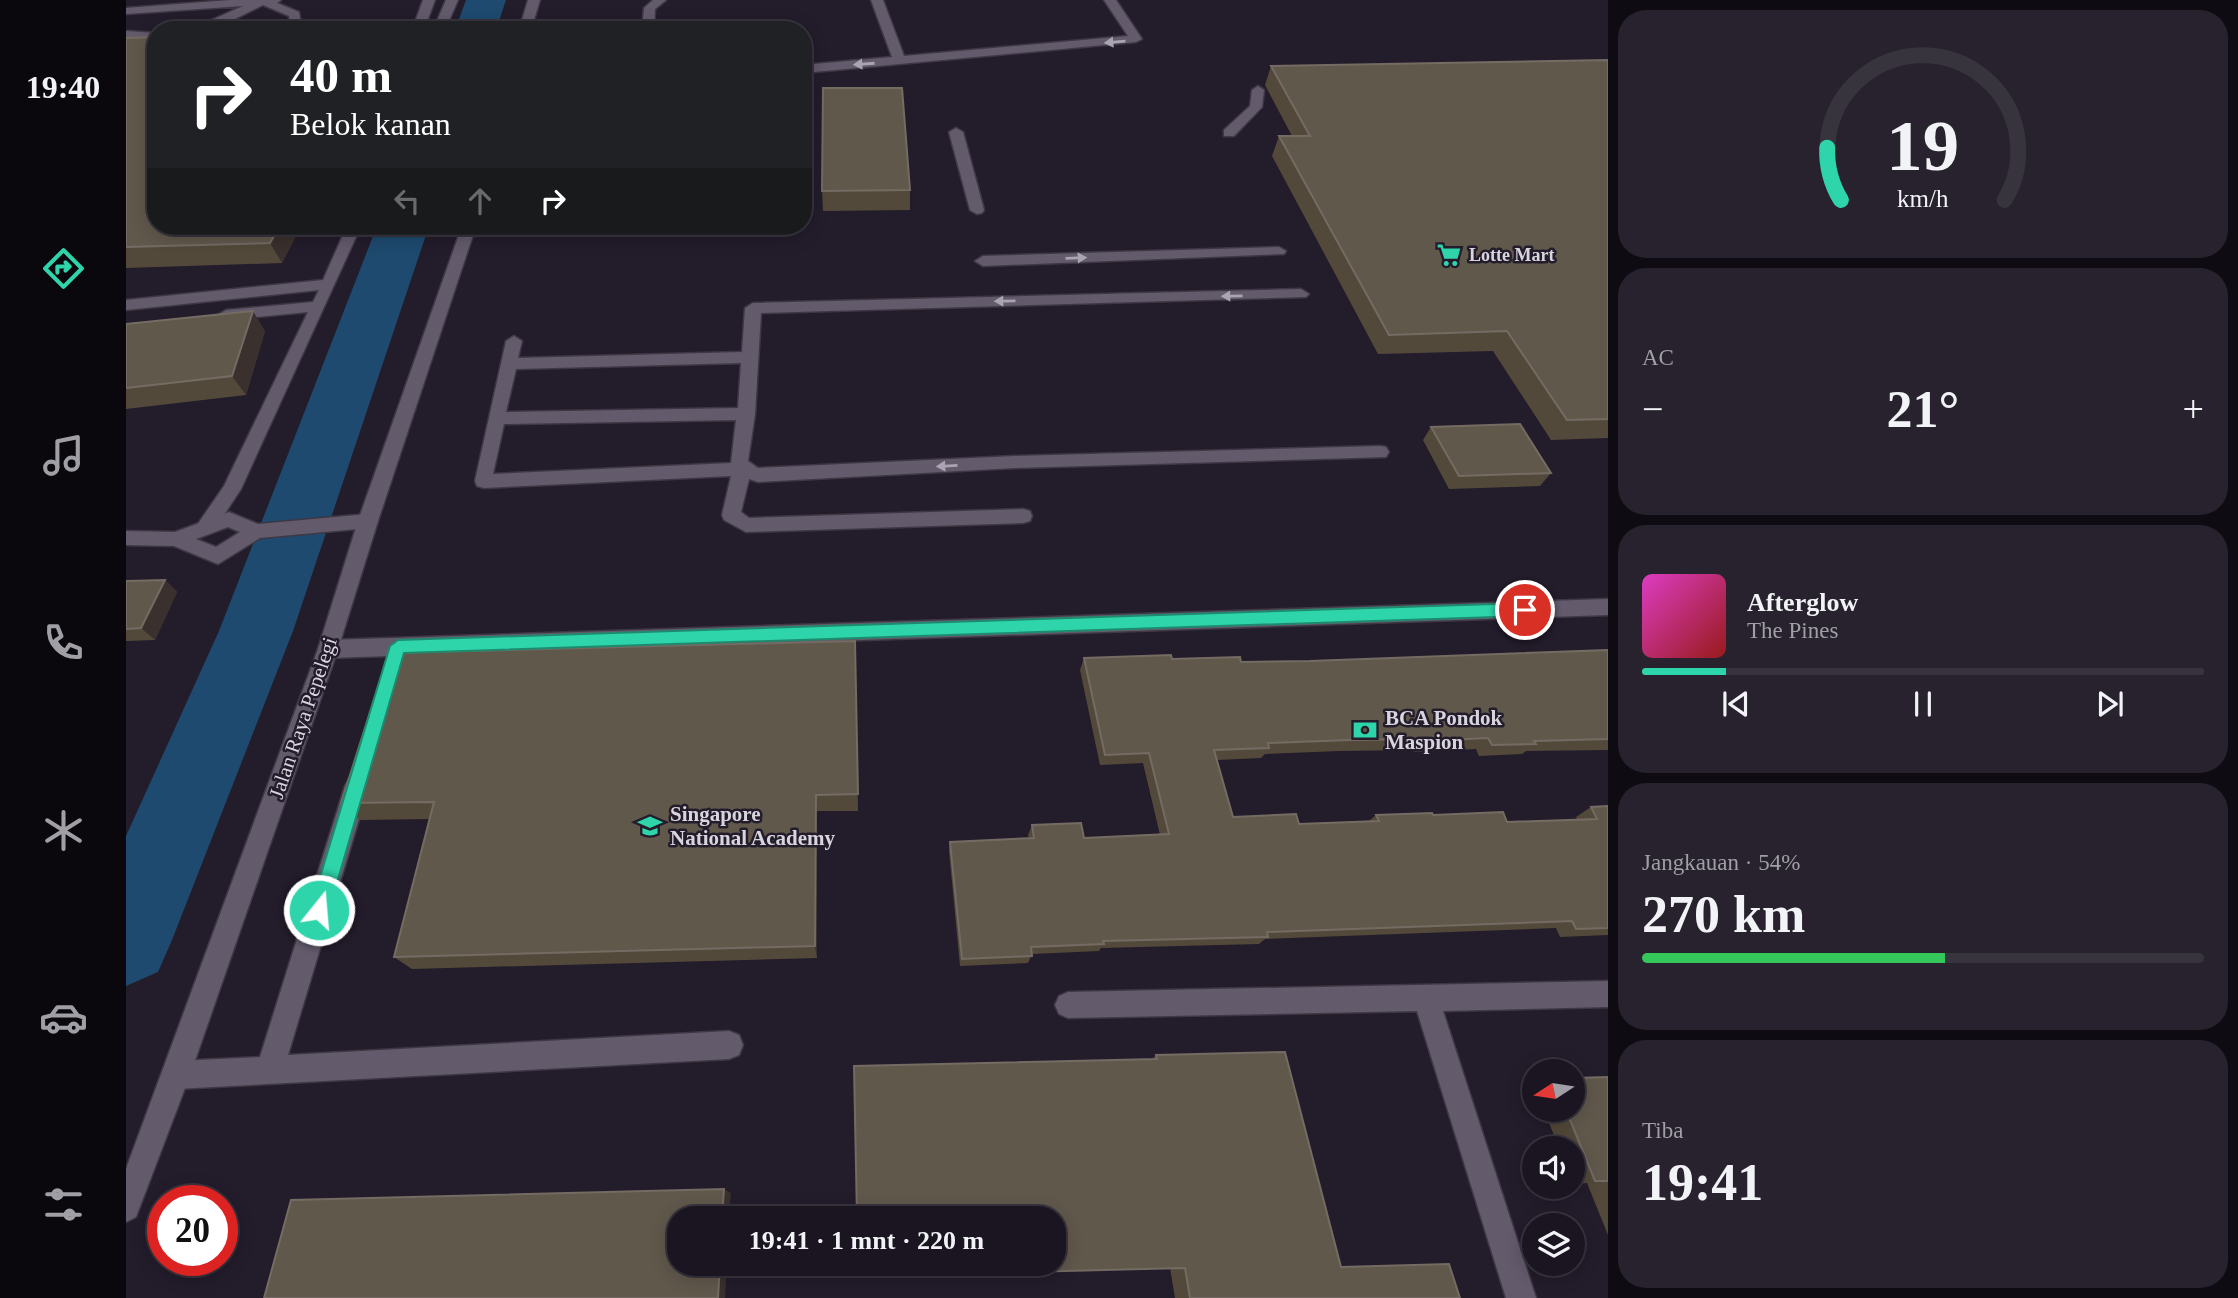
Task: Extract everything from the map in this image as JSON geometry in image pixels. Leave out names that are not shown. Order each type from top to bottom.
[{"type":"street","points":[[126,11],[275,0]]},
{"type":"street","points":[[421,21],[429,0]]},
{"type":"street","points":[[443,21],[452,0]]},
{"type":"street","points":[[528,21],[534,0]]},
{"type":"street","points":[[649,21],[650,8],[660,0]]},
{"type":"street","points":[[877,0],[900,62]]},
{"type":"street","points":[[812,68],[1136,39],[1110,0]]},
{"type":"street","points":[[218,21],[263,1],[295,14],[295,21]]},
{"type":"street","points":[[126,34],[147,35]]},
{"type":"street","points":[[1229,133],[1256,107],[1258,90]]},
{"type":"street","points":[[956,132],[977,210]]},
{"type":"street","points":[[205,527],[232,489],[350,235]]},
{"type":"street","name":"Jalan Raya Pepelegi","points":[[126,1206],[176,1075],[328,649],[368,521],[466,235]]},
{"type":"street","points":[[983,261],[1279,251]]},
{"type":"street","points":[[126,305],[329,284]]},
{"type":"street","points":[[1023,516],[746,525],[731,515],[741,469],[739,461],[746,414],[753,308],[1301,294]]},
{"type":"street","points":[[209,317],[319,306]]},
{"type":"street","points":[[514,341],[484,481],[741,469],[748,474],[758,475],[1015,462],[1380,452]]},
{"type":"street","points":[[509,364],[751,357]]},
{"type":"street","points":[[497,418],[746,414]]},
{"type":"street","points":[[176,539],[229,519],[260,531]]},
{"type":"street","points":[[126,538],[176,539],[218,556],[260,531],[368,521]]},
{"type":"street","points":[[328,649],[396,658],[1608,607]]},
{"type":"street","points":[[270,1070],[364,763]]},
{"type":"street","points":[[1068,1005],[1608,993]]},
{"type":"street","points":[[1426,999],[1521,1298]]},
{"type":"street","points":[[176,1075],[729,1045]]},
{"type":"building","points":[[147,37],[147,235],[275,235],[270,243],[126,247],[126,38]]},
{"type":"building","name":"Lotte Mart","points":[[1608,60],[1608,419],[1567,420],[1507,331],[1389,335],[1279,136],[1310,136],[1271,66]]},
{"type":"building","points":[[823,88],[902,88],[910,190],[822,191]]},
{"type":"building","points":[[253,311],[232,376],[126,388],[126,324]]},
{"type":"building","points":[[1520,424],[1551,473],[1459,476],[1431,427]]},
{"type":"building","points":[[165,580],[141,628],[126,629],[126,581]]},
{"type":"building","points":[[855,641],[858,794],[816,795],[815,946],[394,957],[434,802],[341,803],[389,653]]},
{"type":"building","points":[[1608,650],[1608,739],[1492,745],[1488,738],[1350,740],[1268,743],[1269,748],[1214,750],[1233,817],[1296,814],[1299,824],[1379,821],[1376,815],[1503,812],[1507,822],[1597,819],[1591,807],[1608,806],[1608,928],[1576,929],[1572,921],[1267,932],[1268,937],[1103,941],[1104,944],[1031,947],[1032,956],[962,959],[950,842],[1034,838],[1032,825],[1081,823],[1084,838],[1169,834],[1149,753],[1105,755],[1084,658],[1171,655],[1172,659],[1240,657],[1241,662],[1310,661]]},
{"type":"building","points":[[1285,1052],[1341,1267],[1449,1264],[1460,1298],[1190,1298],[1185,1268],[1066,1271],[1066,1206],[857,1206],[854,1066],[1157,1059],[1156,1055]]},
{"type":"building","points":[[1608,1077],[1608,1181],[1595,1181],[1585,1157],[1585,1136],[1577,1136],[1571,1122],[1586,1122],[1586,1078]]},
{"type":"building","points":[[724,1189],[723,1206],[667,1206],[667,1276],[719,1276],[718,1298],[264,1298],[291,1200]]},
{"type":"waterway","points":[[478,21],[486,0]]},
{"type":"waterway","points":[[126,940],[256,631],[400,235]]},
{"type":"place","name":"Lotte Mart","points":[[1449,255]]},
{"type":"place","name":"BCA Pondok Maspion","points":[[1365,730]]},
{"type":"place","name":"Singapore National Academy","points":[[650,826]]},
{"type":"route","points":[[319,910],[398,646],[1525,610]]}]
